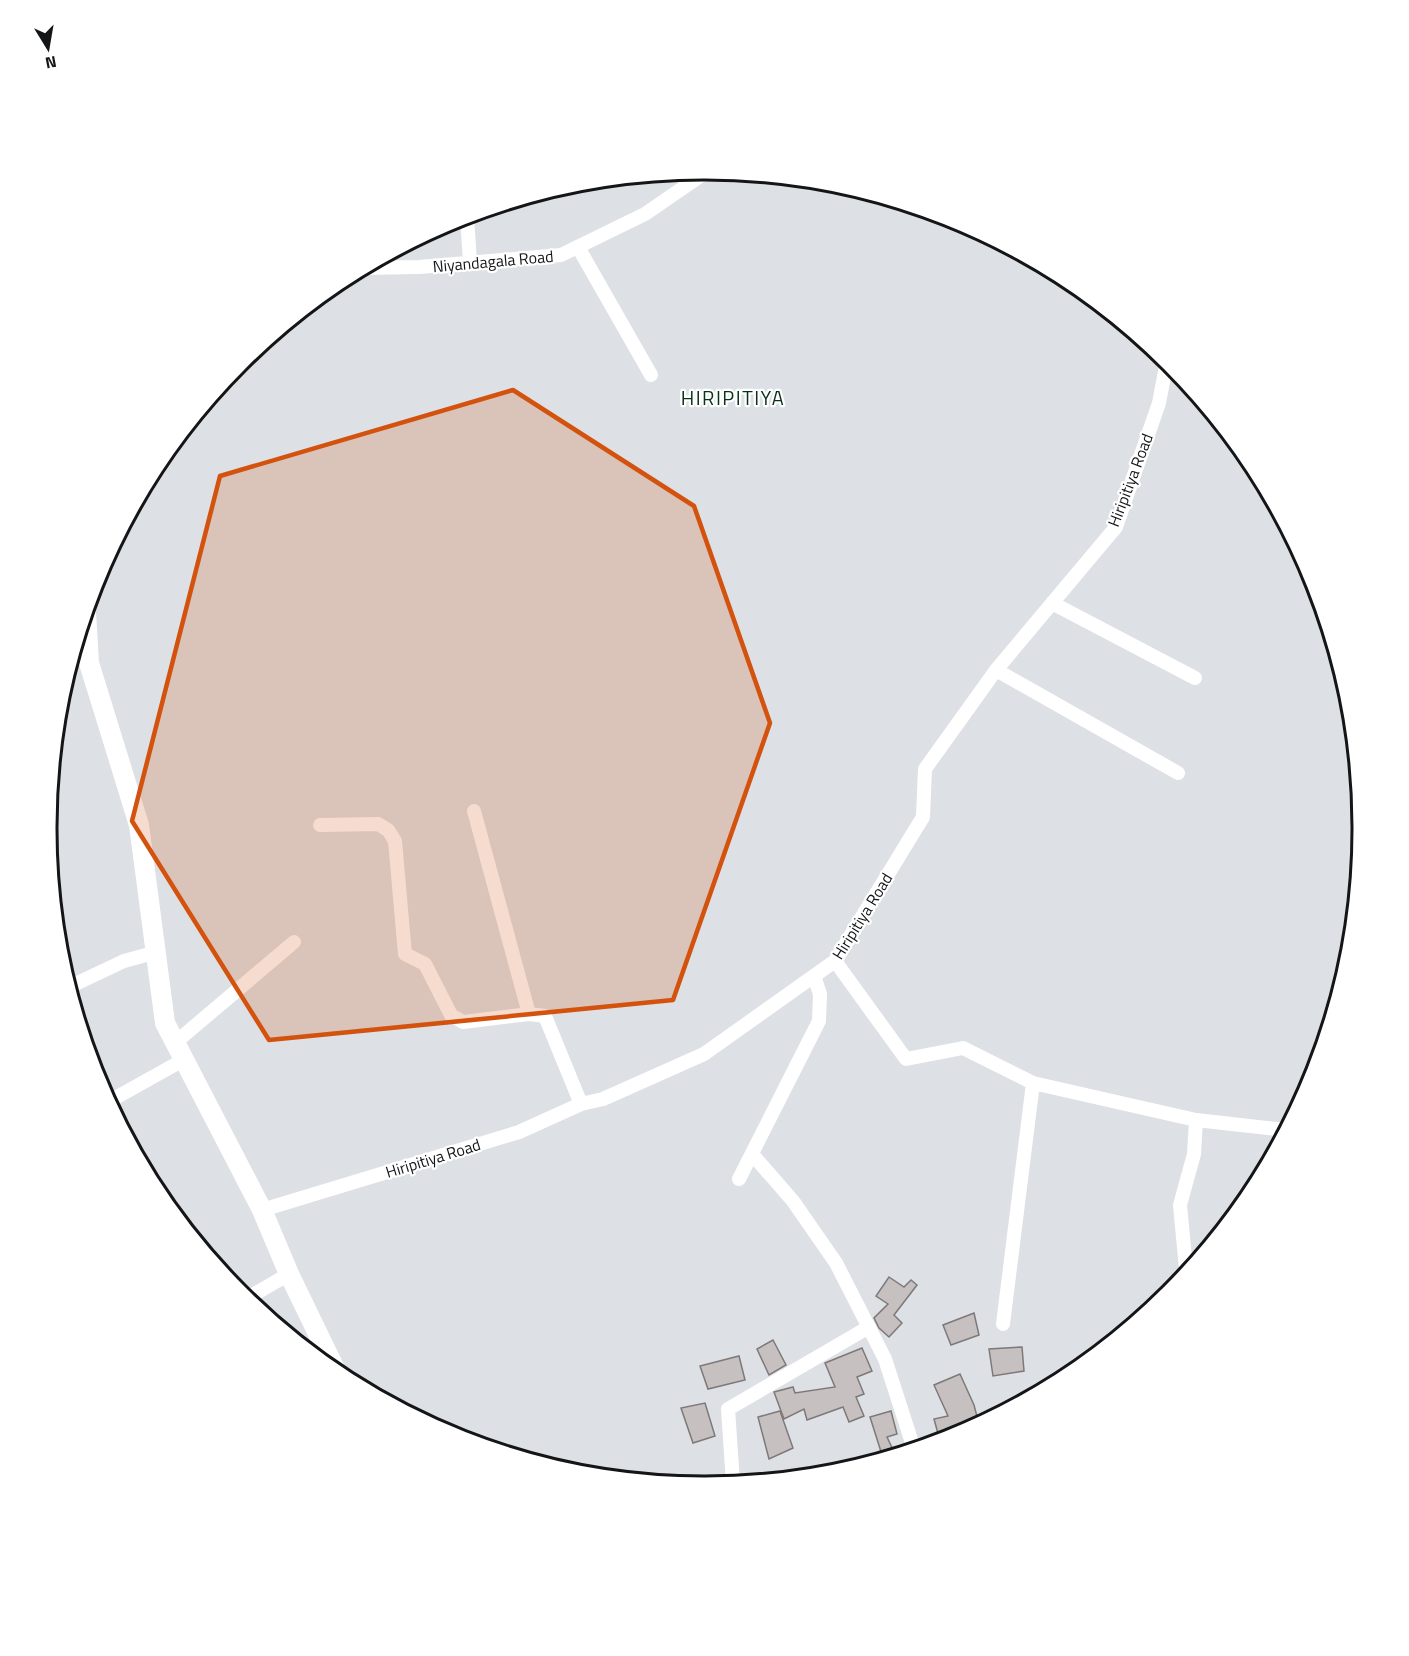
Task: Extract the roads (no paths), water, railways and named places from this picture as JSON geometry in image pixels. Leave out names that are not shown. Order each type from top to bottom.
[{"type":"street","name":"Niyandagala Road","points":[[380,268],[419,267],[561,255],[645,214],[694,180]]},
{"type":"street","points":[[468,226],[470,263]]},
{"type":"street","points":[[578,247],[651,375]]},
{"type":"street","name":"Hiripitiya Road","points":[[262,1210],[519,1132],[581,1104],[603,1099],[704,1054],[835,961],[923,817],[925,769],[996,670],[1116,527],[1159,403],[1165,373]]},
{"type":"street","points":[[1052,603],[1195,678]]},
{"type":"street","points":[[87,633],[89,663],[139,825],[165,1023],[262,1210],[289,1274],[328,1354]]},
{"type":"street","points":[[996,670],[1178,773]]},
{"type":"street","points":[[474,811],[529,1014]]},
{"type":"street","points":[[320,825],[378,824],[388,830],[395,841],[405,954],[425,964],[451,1015],[463,1023],[529,1014],[545,1016],[581,1104]]},
{"type":"street","points":[[116,1096],[180,1050],[294,942]]},
{"type":"street","points":[[76,984],[124,961],[157,952]]},
{"type":"street","points":[[835,961],[906,1059],[963,1048],[1033,1083],[1196,1120],[1277,1129]]},
{"type":"street","points":[[739,1179],[819,1021],[820,994],[814,976]]},
{"type":"street","points":[[1003,1324],[1033,1083]]},
{"type":"street","points":[[1185,1261],[1180,1205],[1194,1154],[1196,1120]]},
{"type":"street","points":[[752,1154],[793,1201],[836,1263],[885,1359],[912,1441]]},
{"type":"street","points":[[255,1294],[289,1274]]},
{"type":"street","points":[[732,1475],[728,1409],[869,1327]]},
{"type":"district","name":"HIRIPITIYA","points":[[733,398]]}]
